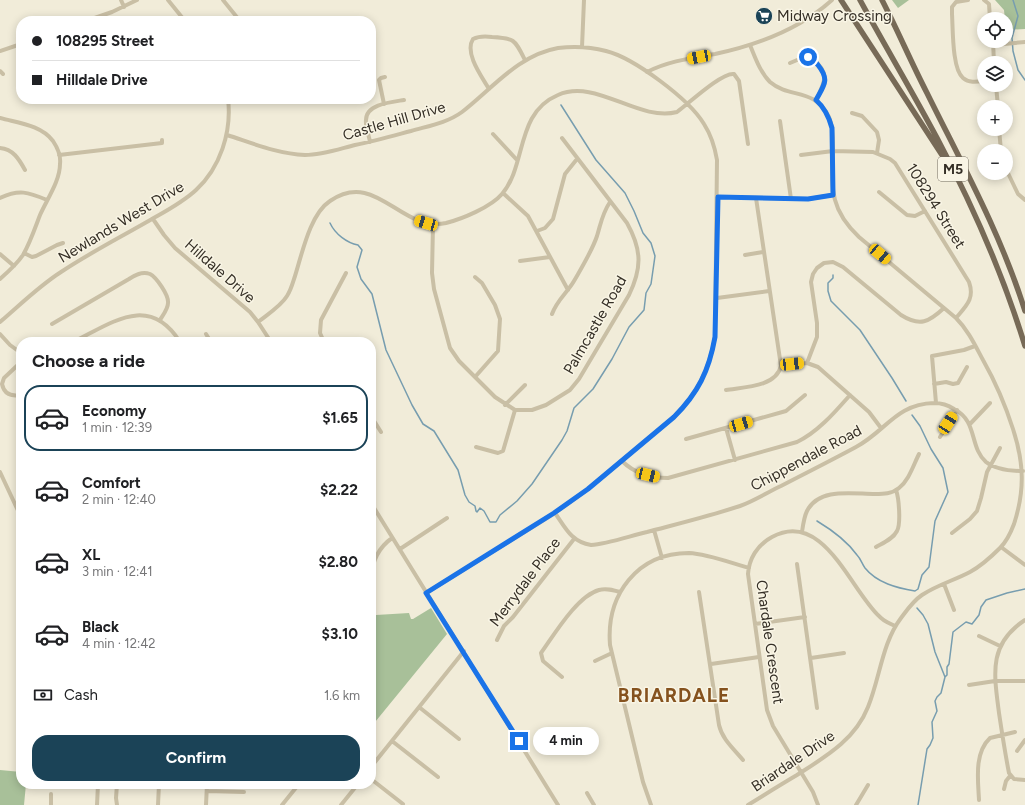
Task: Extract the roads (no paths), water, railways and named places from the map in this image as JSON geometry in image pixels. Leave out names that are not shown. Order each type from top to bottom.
[{"type":"main road","points":[[841,0],[959,181]]},
{"type":"main road","name":"M5","points":[[860,0],[934,132],[959,181],[992,256],[1012,306],[1025,346]]},
{"type":"main road","name":"M5","points":[[882,0],[926,93],[977,193],[1002,249],[1025,311]]},
{"type":"street","points":[[121,0],[124,7]]},
{"type":"street","points":[[100,16],[138,0]]},
{"type":"street","points":[[168,0],[181,16]]},
{"type":"street","points":[[223,0],[236,16]]},
{"type":"street","points":[[582,47],[584,0]]},
{"type":"street","points":[[647,72],[668,63],[750,45],[779,34],[796,25],[832,0]]},
{"type":"street","points":[[968,0],[956,2],[952,7],[956,63],[959,74],[966,80],[977,82]]},
{"type":"street","points":[[984,0],[989,4],[990,12]]},
{"type":"street","points":[[489,89],[474,64],[470,44],[473,39],[480,36],[507,37],[515,42],[525,60]]},
{"type":"street","points":[[1013,43],[1025,42]]},
{"type":"street","points":[[718,197],[808,199],[833,195],[832,128],[824,108],[816,100],[784,90],[771,82],[761,69],[750,45]]},
{"type":"street","points":[[0,51],[16,47]]},
{"type":"street","name":"Castle Hill Drive","points":[[226,135],[278,151],[306,155],[327,152],[370,142],[434,125],[453,118],[461,113],[508,72],[525,60],[543,52],[558,48],[582,47],[616,54],[647,72],[688,103],[705,125],[715,148],[717,160],[717,298],[715,337],[712,356],[707,371],[697,390],[686,406],[588,489],[554,513],[426,593]]},
{"type":"street","points":[[790,63],[802,58],[811,57],[823,72],[825,76],[824,83],[816,100]]},
{"type":"street","points":[[258,322],[287,297],[312,223],[318,212],[328,201],[338,196],[354,192],[369,193],[382,199],[418,221],[433,224],[453,221],[489,206],[503,193],[510,180],[534,114],[541,106],[559,94],[566,92],[587,92],[655,113],[664,114],[677,112],[718,80],[729,74],[734,74],[739,81],[748,144]]},
{"type":"street","points":[[384,104],[379,81],[385,77]]},
{"type":"street","points":[[370,142],[366,120],[368,113],[372,108],[404,100]]},
{"type":"street","name":"Newlands West Drive","points":[[0,322],[61,271],[178,204],[197,189],[213,169],[218,160],[226,135],[229,115],[228,104]]},
{"type":"street","points":[[801,155],[833,150],[877,152],[879,140],[877,132],[862,116],[852,113]]},
{"type":"street","points":[[0,118],[42,131],[52,140],[61,162],[60,170],[24,254],[0,279]]},
{"type":"street","points":[[780,121],[791,199]]},
{"type":"street","points":[[493,134],[517,160]]},
{"type":"street","name":"Palmcastle Road","points":[[433,224],[432,273],[434,289],[450,348],[459,361],[495,397],[505,405],[515,410],[526,411],[539,408],[574,387],[629,295],[635,282],[638,267],[637,245],[627,223],[562,138]]},
{"type":"street","points":[[59,155],[160,143],[162,140]]},
{"type":"street","points":[[0,148],[7,149],[12,152],[25,170]]},
{"type":"street","name":"108294 Street","points":[[877,152],[894,163],[971,287],[972,292],[969,302],[956,318]]},
{"type":"street","points":[[537,231],[545,228],[553,219],[566,174],[577,159]]},
{"type":"street","points":[[1011,180],[1018,194],[1025,200]]},
{"type":"street","points":[[0,198],[9,194],[20,192],[33,194],[47,200]]},
{"type":"street","points":[[879,192],[907,215],[914,216],[925,211]]},
{"type":"street","points":[[503,193],[528,216],[568,290]]},
{"type":"street","name":"Briardale Drive","points":[[748,805],[802,772],[838,747],[848,738],[858,726],[868,708],[884,654],[895,626],[917,599],[927,592],[976,568],[1001,547],[1012,529],[1022,503],[1024,487],[1020,449],[1002,396],[966,330],[956,318],[852,230],[839,212],[833,195]]},
{"type":"street","points":[[726,390],[754,386],[768,381],[778,373],[781,366],[756,198]]},
{"type":"street","points":[[552,314],[556,303],[568,290],[595,241],[603,213],[610,202]]},
{"type":"street","name":"Hilldale Drive","points":[[153,219],[175,248],[240,302],[258,322],[268,337]]},
{"type":"street","points":[[24,254],[32,257],[36,256],[63,243]]},
{"type":"street","points":[[744,254],[763,252]]},
{"type":"street","points":[[0,254],[14,266]]},
{"type":"street","points":[[520,261],[550,257]]},
{"type":"street","points":[[807,363],[817,337],[818,323],[812,278],[817,268],[824,263],[833,262],[843,267],[909,320],[916,322],[928,321],[934,318],[944,308]]},
{"type":"street","points":[[52,324],[133,276],[142,273],[149,274],[166,292],[168,304],[160,320]]},
{"type":"street","points":[[322,337],[320,333],[321,320],[346,273]]},
{"type":"street","points":[[475,277],[482,283],[495,305],[500,319],[498,351],[475,377]]},
{"type":"street","points":[[717,298],[769,291]]},
{"type":"street","points":[[83,337],[120,318],[141,315],[150,316],[160,320],[170,328],[176,337]]},
{"type":"street","points":[[0,334],[16,350]]},
{"type":"street","points":[[936,403],[932,358],[934,355],[964,350],[975,346]]},
{"type":"street","points":[[781,366],[807,363],[818,367],[869,412],[881,428]]},
{"type":"street","points":[[16,367],[4,378],[2,384],[7,393],[12,396],[16,396]]},
{"type":"street","points":[[934,384],[946,382],[953,384],[958,383],[967,367]]},
{"type":"street","points":[[505,405],[525,385]]},
{"type":"street","points":[[686,439],[786,410],[805,395]]},
{"type":"street","points":[[622,461],[632,470],[639,473],[663,478],[675,477],[735,460],[797,442],[830,418],[850,395]]},
{"type":"street","name":"Chippendale Road","points":[[574,539],[584,544],[595,545],[741,506],[857,447],[899,414],[911,407],[923,404],[936,403],[957,410],[970,424],[980,454],[986,462],[990,464]]},
{"type":"street","points":[[970,424],[990,403]]},
{"type":"street","points":[[476,447],[498,453],[503,451],[515,410]]},
{"type":"street","points":[[940,437],[957,410]]},
{"type":"street","points":[[376,424],[381,432]]},
{"type":"street","points":[[726,428],[735,460]]},
{"type":"street","points":[[952,533],[977,511],[985,476],[990,464],[1000,448]]},
{"type":"street","points":[[802,532],[808,509],[813,502],[825,495],[881,494],[896,490],[908,477],[918,454]]},
{"type":"street","points":[[990,464],[1006,470],[1023,472]]},
{"type":"street","points":[[0,472],[2,480],[16,507]]},
{"type":"street","points":[[876,547],[892,537],[898,528],[899,505],[896,490]]},
{"type":"street","points":[[376,511],[426,593],[464,651],[558,805]]},
{"type":"street","points":[[554,513],[574,539]]},
{"type":"street","points":[[400,549],[447,518]]},
{"type":"street","points":[[654,530],[662,558]]},
{"type":"street","name":"Chardale Crescent","points":[[818,805],[814,792],[773,726],[769,716],[759,657],[750,588],[749,568],[756,551],[767,540],[781,533],[789,531],[802,532],[810,535],[823,543],[873,610],[881,618],[895,626]]},
{"type":"street","points":[[376,556],[382,546],[392,538]]},
{"type":"street","name":"Merrydale Place","points":[[497,640],[504,626],[513,617],[574,539]]},
{"type":"street","points":[[1001,547],[1025,565]]},
{"type":"street","points":[[652,805],[643,782],[612,653],[609,633],[611,616],[620,592],[636,573],[646,565],[662,558],[681,554],[691,553],[749,568]]},
{"type":"street","points":[[797,564],[817,708]]},
{"type":"street","points":[[944,584],[954,610]]},
{"type":"street","points":[[562,677],[543,661],[541,653],[583,598],[600,590],[607,589],[620,592]]},
{"type":"street","points":[[700,592],[720,729],[727,741],[743,760]]},
{"type":"street","points":[[755,624],[805,617]]},
{"type":"street","points":[[1004,789],[1006,781],[1010,776],[995,681],[995,664],[1000,646],[1010,632],[1024,622]]},
{"type":"street","points":[[979,636],[1000,646]]},
{"type":"street","points":[[376,761],[464,651]]},
{"type":"street","points":[[595,661],[612,653]]},
{"type":"street","points":[[811,658],[844,653]]},
{"type":"street","points":[[711,664],[759,657]]},
{"type":"street","points":[[969,685],[995,681],[1025,681]]},
{"type":"street","points":[[420,707],[459,739]]},
{"type":"street","points":[[979,800],[978,778],[982,749],[990,738],[1015,732]]},
{"type":"street","points":[[1017,751],[1025,740]]},
{"type":"street","points":[[392,741],[438,777]]},
{"type":"street","points":[[1010,776],[1017,780],[1025,780]]},
{"type":"street","points":[[376,783],[403,804]]},
{"type":"street","points":[[856,805],[868,785]]},
{"type":"street","points":[[97,805],[98,789]]},
{"type":"street","points":[[117,789],[117,805]]},
{"type":"street","points":[[158,805],[159,789]]},
{"type":"street","points":[[282,805],[293,789]]},
{"type":"street","points":[[341,805],[354,789]]},
{"type":"street","points":[[206,805],[207,791],[244,792]]},
{"type":"street","points":[[587,793],[594,805]]},
{"type":"street","points":[[51,805],[52,794]]},
{"type":"waterway","points":[[1013,0],[1018,16],[1012,38],[1013,51],[1018,70],[1025,80]]},
{"type":"waterway","points":[[330,223],[335,231],[342,237],[358,245],[362,250],[357,267],[361,279],[372,294],[386,350],[412,405],[423,424],[434,431],[458,470],[465,495],[469,502],[475,506],[477,512],[480,508],[484,511],[490,522],[496,522],[500,515],[517,501],[532,484],[562,440],[567,431],[574,408],[593,389],[612,359],[629,327],[644,310],[646,293],[651,284],[655,256],[651,243],[643,233],[625,193],[596,160],[561,105]]},
{"type":"waterway","points":[[833,275],[833,278],[828,283],[828,291],[831,301],[860,330],[906,401]]},
{"type":"waterway","points":[[817,521],[844,540],[865,568],[875,578],[901,588],[915,591],[918,589],[922,575],[929,567],[935,521],[948,492],[943,468],[931,449],[920,426],[912,415]]},
{"type":"waterway","points":[[945,677],[947,675],[947,667],[949,664],[953,632],[966,622],[972,624],[979,615],[981,607],[986,600],[1025,589]]},
{"type":"waterway","points":[[917,608],[928,624],[935,652],[945,677],[941,693],[935,701],[937,711],[932,722],[933,738],[927,749],[918,805]]},
{"type":"place","name":"Midway Crossing","points":[[764,16]]},
{"type":"district","name":"BRIARDALE","points":[[674,695]]}]
